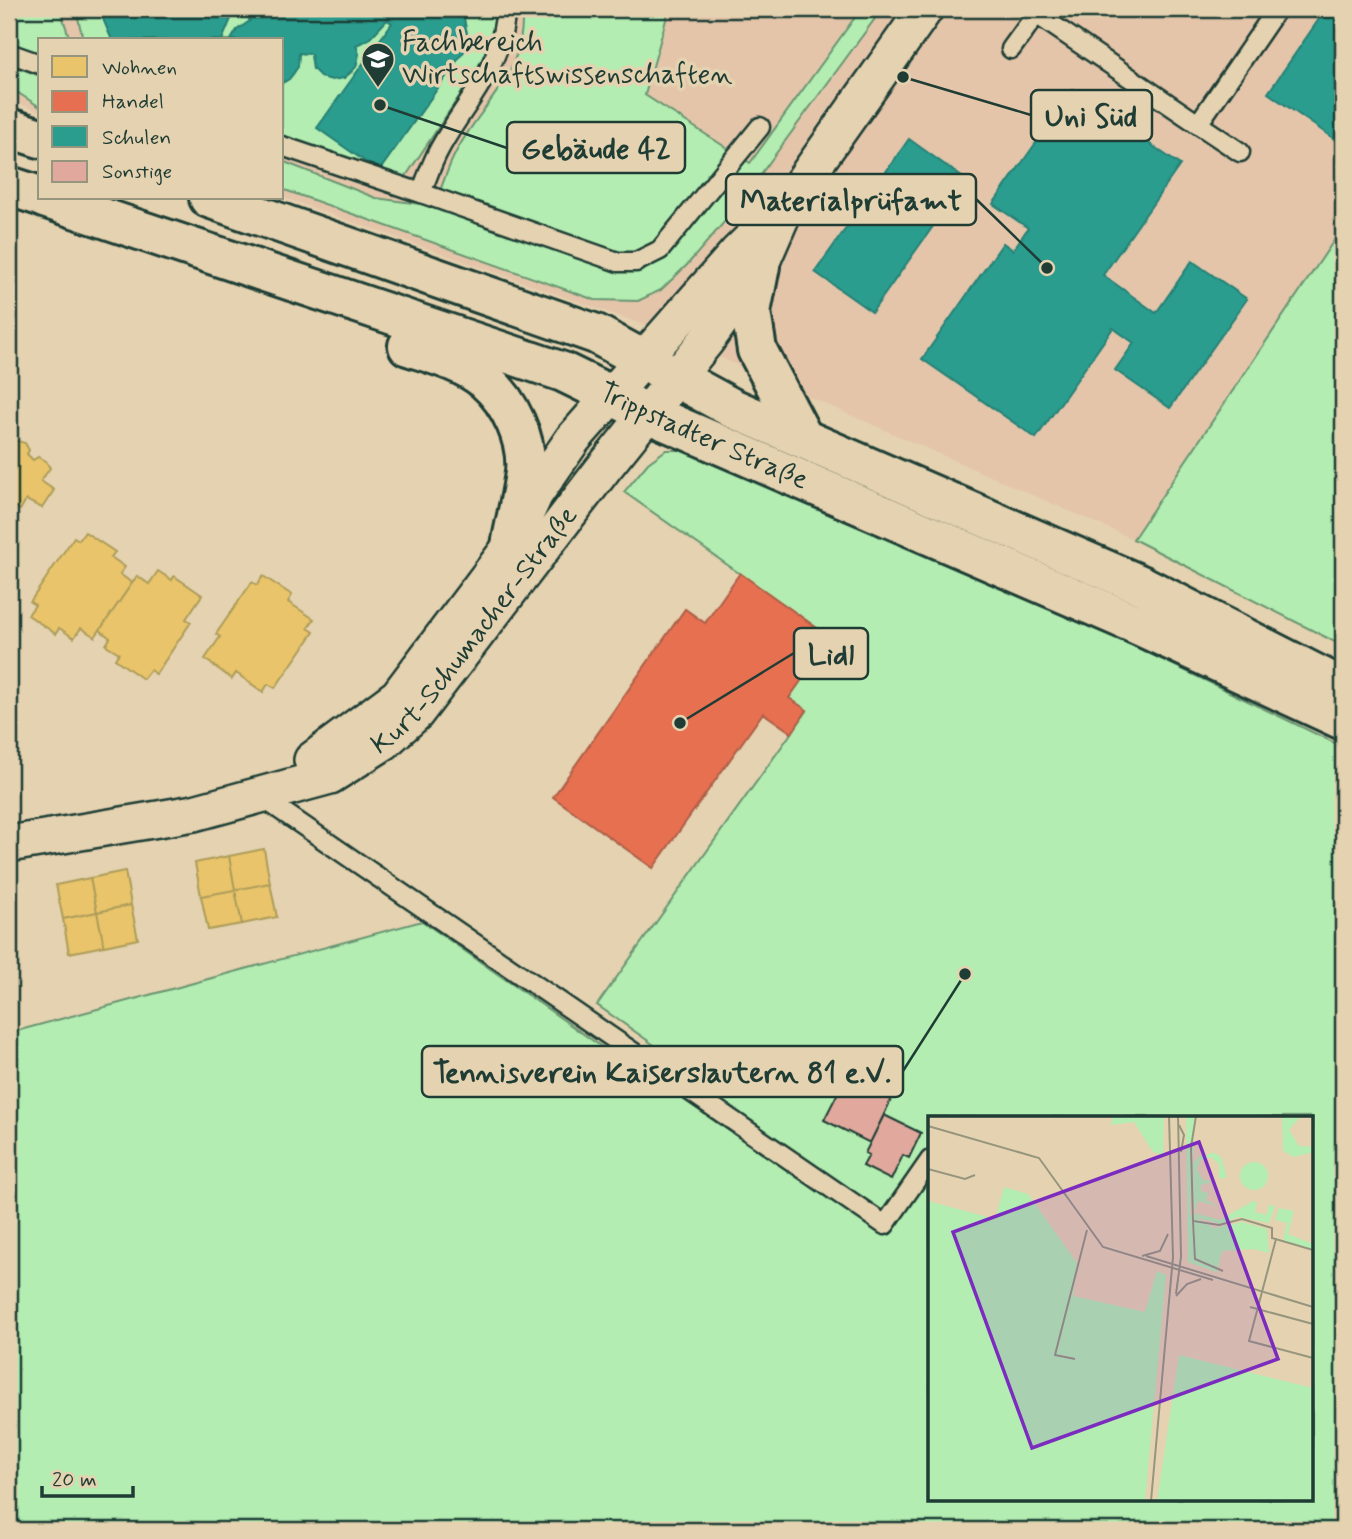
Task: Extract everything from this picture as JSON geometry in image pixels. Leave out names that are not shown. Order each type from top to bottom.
[{"type":"main road","name":"Trippstadter Straße","points":[[51,200],[340,294],[577,377],[648,413],[1140,626],[1343,720]]},
{"type":"main road","name":"Trippstadter Straße","points":[[215,200],[596,334],[732,408],[1143,586],[1343,688]]},
{"type":"main road","points":[[760,266],[751,312],[757,350],[803,438]]},
{"type":"main road","points":[[340,294],[366,331],[443,357],[485,380],[504,401],[521,435],[525,470],[511,546]]},
{"type":"street","points":[[660,367],[737,253],[787,204],[925,9]]},
{"type":"street","points":[[660,367],[706,341],[760,266],[787,204]]},
{"type":"street","name":"Kurt-Schumacher-Straße","points":[[260,796],[347,737],[398,696],[511,546],[543,483],[573,439],[612,395],[660,367]]},
{"type":"street","name":"Kurt-Schumacher-Straße","points":[[9,844],[194,813],[260,796],[330,776],[384,742],[416,713],[648,413],[660,367]]},
{"type":"lane","points":[[421,193],[439,149],[496,59],[505,28],[505,9]]},
{"type":"lane","points":[[1198,124],[1277,9]]},
{"type":"lane","points":[[1012,49],[1035,10],[1240,152]]},
{"type":"lane","points":[[9,53],[38,63]]},
{"type":"lane","points":[[284,147],[618,262],[636,261],[660,250],[760,127]]},
{"type":"lane","points":[[260,796],[885,1225],[928,1163]]},
{"type":"shaded area","points":[[9,9],[1343,9],[1343,227],[1133,539],[650,327],[284,198],[284,38],[38,38],[38,110],[9,100]]},
{"type":"green space","points":[[11,9],[60,9],[69,38],[38,38],[38,55],[9,43]]},
{"type":"green space","points":[[76,9],[99,9],[111,38],[83,38]]},
{"type":"green space","points":[[244,9],[250,21],[237,30],[232,38],[223,38],[232,16]]},
{"type":"green space","points":[[462,9],[498,9],[492,47],[406,176],[395,178],[284,139],[284,82],[295,71],[299,53],[311,54],[313,69],[322,75],[330,78],[346,76],[357,64],[356,45],[369,39],[387,20],[392,23],[318,128],[379,171],[469,44]]},
{"type":"green space","points":[[522,9],[669,9],[645,95],[750,163],[861,9],[882,9],[733,212],[687,265],[661,290],[638,301],[595,300],[284,190],[284,162],[376,198],[434,206],[451,162],[509,72],[517,54]]},
{"type":"green space","points":[[9,64],[38,75],[38,106],[9,87]]},
{"type":"green space","points":[[1343,227],[1343,646],[1133,539]]},
{"type":"green space","points":[[666,450],[688,450],[975,569],[1343,747],[1343,1530],[9,1530],[9,1287],[15,1277],[9,1272],[9,1033],[422,921],[642,1075],[657,1047],[597,1005],[807,711],[789,698],[831,638],[624,492],[648,463]]},
{"type":"building: Wohnen","points":[[9,439],[25,443],[29,450],[27,454],[33,460],[38,457],[46,461],[50,468],[41,481],[54,490],[42,508],[26,500],[20,510],[9,502]]},
{"type":"building: Wohnen","points":[[85,532],[115,552],[111,557],[125,567],[120,574],[132,583],[95,637],[81,628],[74,638],[59,628],[56,634],[28,615],[35,605],[30,602],[74,537],[79,540]]},
{"type":"building: Wohnen","points":[[158,571],[172,580],[174,576],[202,595],[186,619],[191,622],[156,674],[150,670],[143,679],[115,659],[119,653],[106,645],[110,638],[100,630],[137,576],[149,584]]},
{"type":"building: Wohnen","points":[[263,576],[292,595],[288,602],[314,619],[308,628],[314,632],[275,688],[268,684],[263,692],[236,673],[232,679],[205,659],[220,637],[216,634],[252,582],[257,585]]},
{"type":"building: Wohnen","points":[[264,849],[270,883],[235,890],[229,856]]},
{"type":"building: Wohnen","points":[[229,856],[235,890],[201,896],[195,863]]},
{"type":"building: Wohnen","points":[[125,871],[131,905],[97,912],[90,878]]},
{"type":"building: Wohnen","points":[[90,878],[97,912],[63,919],[56,885]]},
{"type":"building: Wohnen","points":[[270,883],[277,917],[242,924],[235,890]]},
{"type":"building: Wohnen","points":[[235,890],[242,924],[208,930],[201,896]]},
{"type":"building: Wohnen","points":[[131,905],[138,939],[104,946],[97,912]]},
{"type":"building: Wohnen","points":[[97,912],[104,946],[69,953],[63,919]]},
{"type":"building: Handel","points":[[740,573],[831,638],[789,698],[807,710],[792,733],[763,713],[653,868],[553,797],[685,609],[705,623]]},
{"type":"building: Schulen","points":[[99,9],[231,9],[232,16],[223,38],[111,38]]},
{"type":"building: Schulen","points":[[231,9],[244,9],[232,16]]},
{"type":"building: Schulen","points":[[244,9],[462,9],[469,44],[379,171],[317,128],[392,23],[387,20],[369,39],[356,45],[359,54],[356,67],[344,78],[332,80],[321,77],[313,69],[311,54],[299,53],[298,67],[284,82],[284,38],[232,38],[237,30],[250,21]]},
{"type":"building: Schulen","points":[[1326,9],[1343,9],[1343,145],[1268,93]]},
{"type":"building: Schulen","points":[[1073,90],[1180,165],[1103,275],[1156,313],[1192,261],[1247,299],[1170,408],[1115,370],[1134,343],[1113,328],[1036,438],[922,359],[1003,243],[1013,250],[1028,228],[993,204]]},
{"type":"building: Schulen","points":[[909,139],[966,180],[872,312],[815,272]]},
{"type":"building: Sonstige","points":[[854,1061],[899,1084],[870,1143],[824,1120]]},
{"type":"building: Sonstige","points":[[884,1115],[921,1133],[909,1158],[903,1155],[891,1180],[863,1166],[869,1155],[865,1153]]},
{"type":"place","name":"Uni Süd","points":[[903,77]]},
{"type":"place","name":"Fachbereich Wirtschaftswissenschaften","points":[[378,89]]},
{"type":"place","name":"Gebäude 42","points":[[380,105]]},
{"type":"place","name":"Materialprüfamt","points":[[1047,268]]},
{"type":"place","name":"Lidl","points":[[680,723]]},
{"type":"place","name":"Tennisverein Kaiserslautern 81 e.V.","points":[[965,974]]}]
